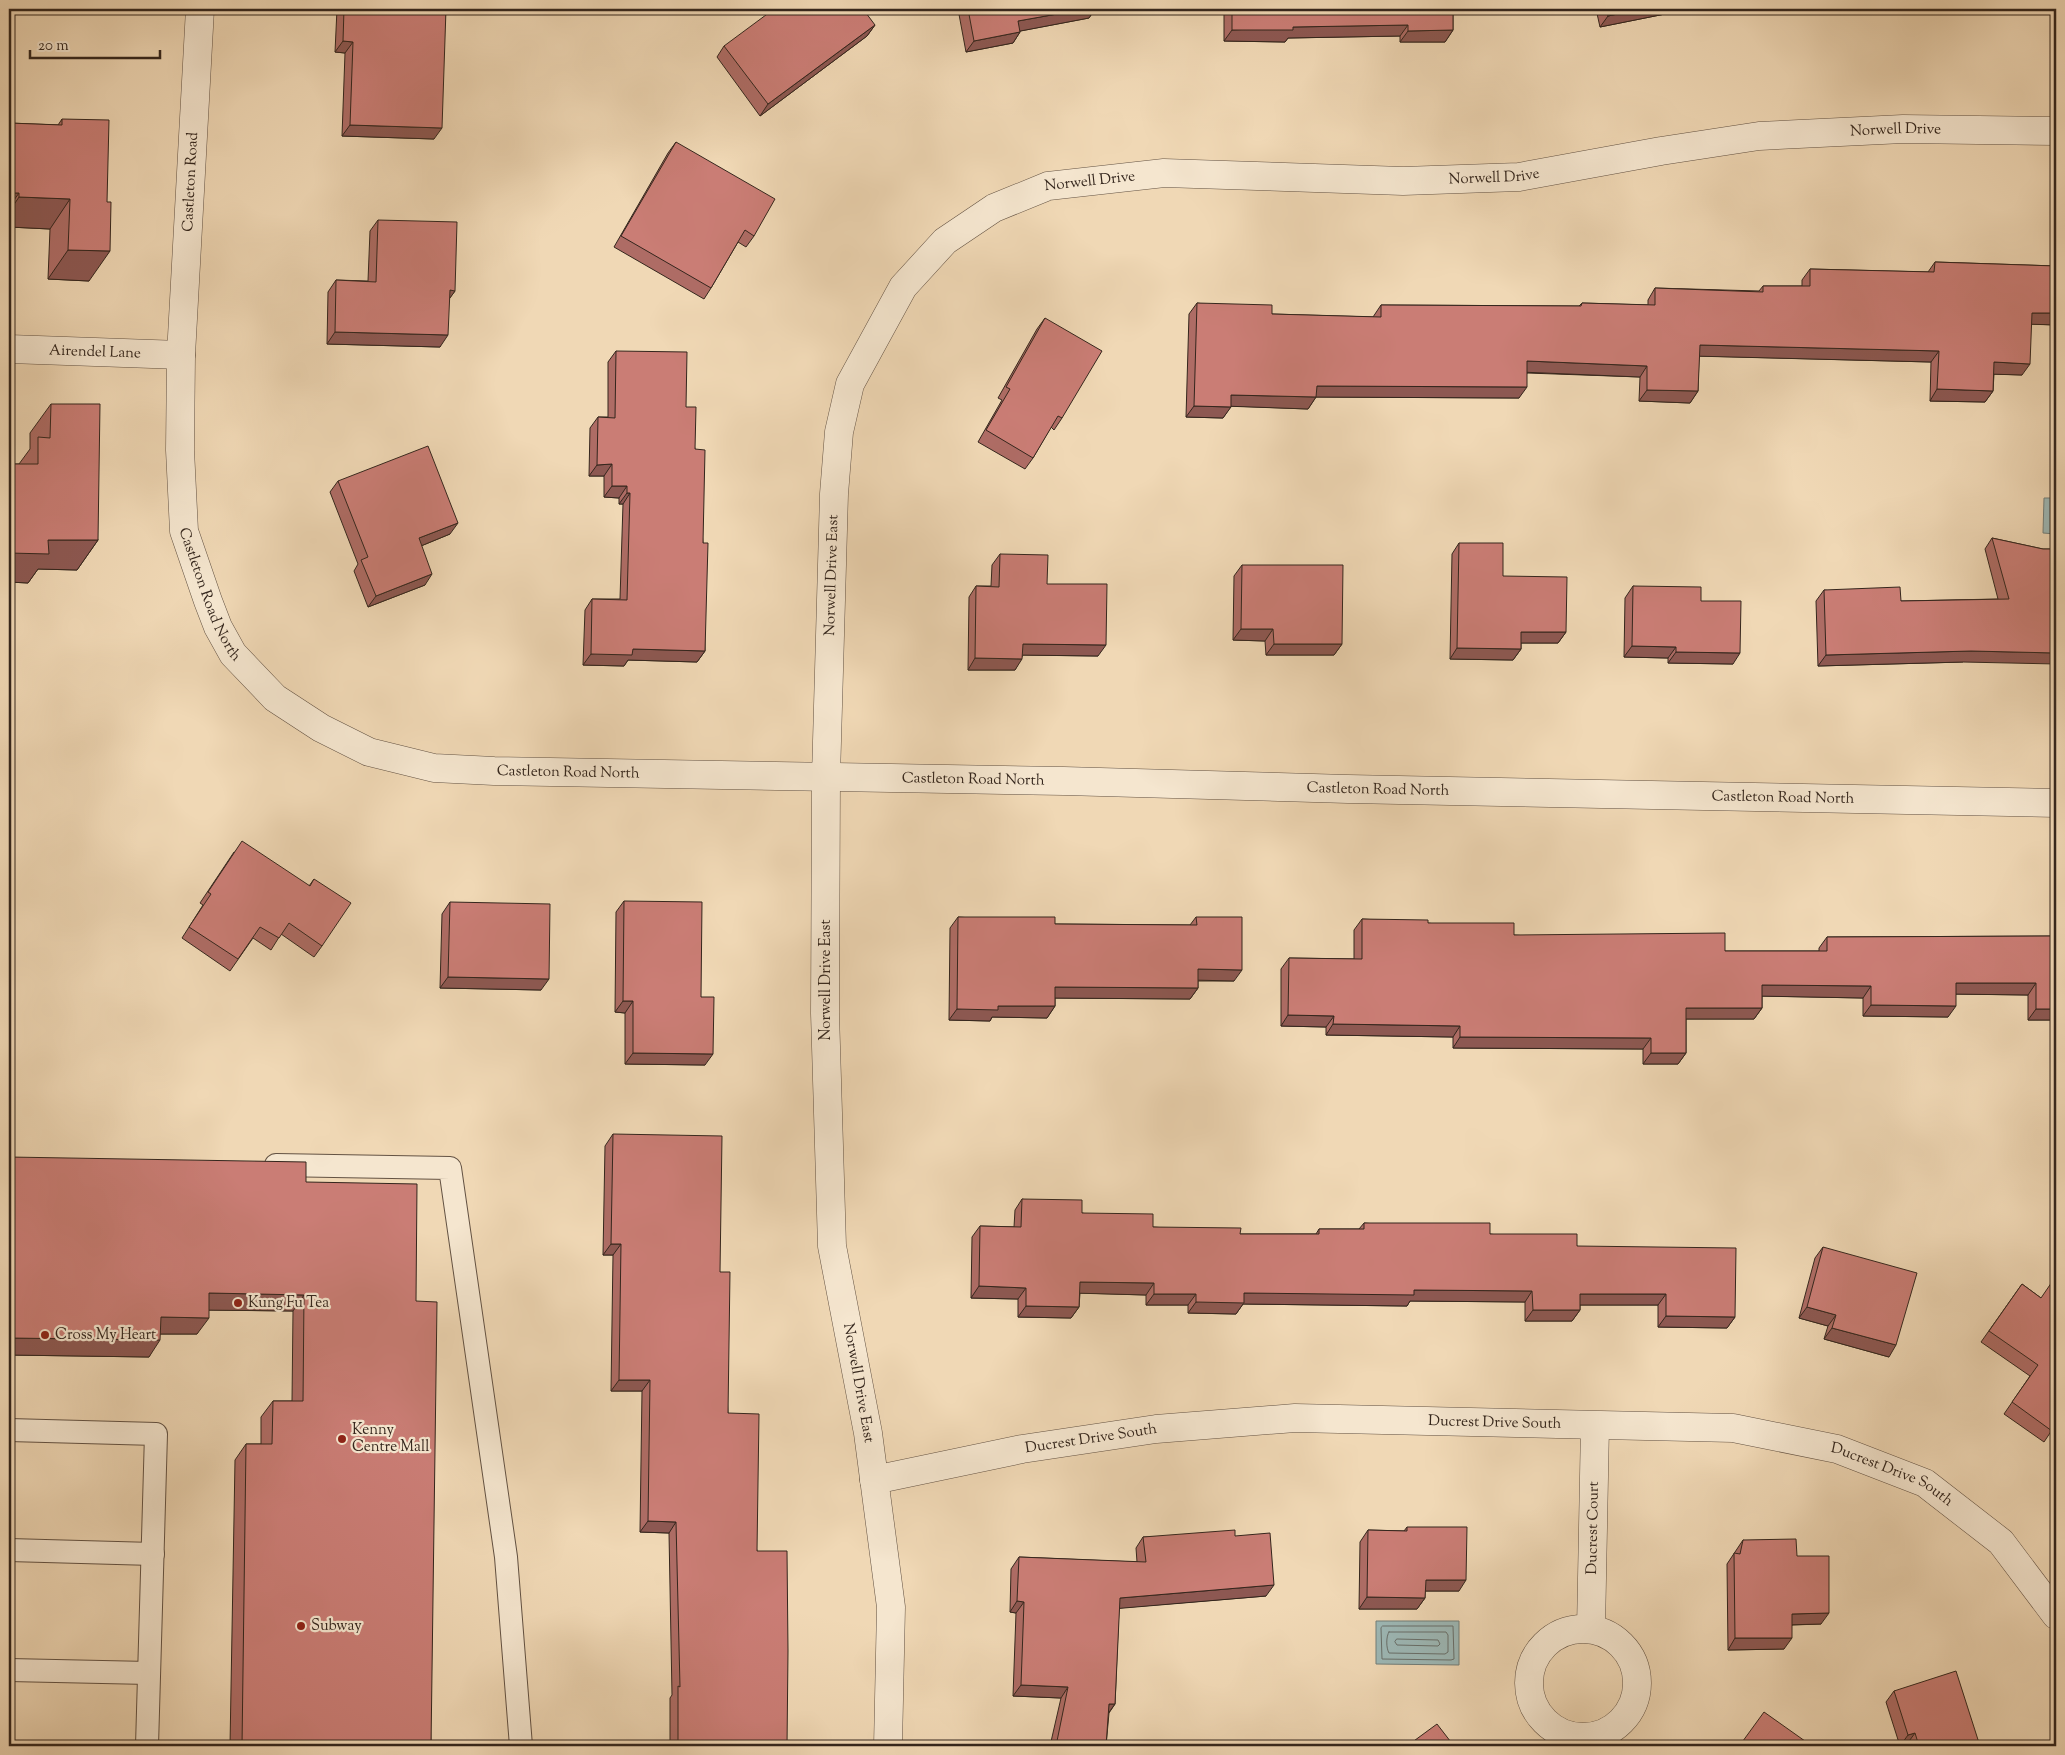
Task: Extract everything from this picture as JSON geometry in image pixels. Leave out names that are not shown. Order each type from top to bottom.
[{"type":"street","name":"Castleton Road","points":[[181,356],[200,9]]},
{"type":"street","name":"Norwell Drive","points":[[945,241],[994,208],[1048,186],[1164,173],[1403,181],[1519,177],[1661,151],[1759,136],[1903,129],[2056,131]]},
{"type":"street","name":"Norwell Drive East","points":[[888,1746],[891,1607],[868,1433],[832,1246],[825,1013],[826,777],[834,494],[841,422],[850,384],[903,287],[945,241]]},
{"type":"street","name":"Airendel Lane","points":[[9,349],[181,356]]},
{"type":"street","name":"Castleton Road North","points":[[181,356],[180,450],[184,531],[218,627],[233,654],[276,698],[321,728],[369,752],[434,768],[504,772],[2056,803]]},
{"type":"street","name":"Ducrest Drive South","points":[[874,1480],[1022,1450],[1156,1429],[1294,1418],[1733,1428],[1836,1449],[1925,1483],[2001,1542],[2056,1614]]},
{"type":"street","name":"Ducrest Court","points":[[1591,1629],[1595,1426]]},
{"type":"lane","points":[[254,1164],[450,1168],[506,1557],[520,1746]]},
{"type":"lane","points":[[9,1430],[156,1434],[147,1746]]},
{"type":"lane","points":[[9,1550],[152,1554]]},
{"type":"lane","points":[[9,1670],[149,1673]]},
{"type":"water","points":[[2044,498],[2056,498],[2056,534],[2043,533]]},
{"type":"water","points":[[1376,1621],[1459,1621],[1459,1665],[1376,1664]]},
{"type":"building","points":[[344,9],[446,9],[442,128],[350,125],[353,42],[343,41]]},
{"type":"building","points":[[774,9],[863,9],[875,25],[768,104],[724,46]]},
{"type":"building","points":[[968,9],[1085,9],[1018,21],[1020,32],[974,41]]},
{"type":"building","points":[[1232,9],[1453,9],[1453,30],[1408,31],[1408,25],[1293,27],[1293,30],[1232,30]]},
{"type":"building","points":[[1606,9],[1642,9],[1608,16]]},
{"type":"building","points":[[62,119],[109,120],[107,202],[111,202],[110,251],[68,250],[70,199],[19,197],[19,193],[9,193],[9,123],[62,125]]},
{"type":"building","points":[[676,142],[775,199],[754,236],[745,230],[711,288],[621,236]]},
{"type":"building","points":[[378,220],[457,222],[455,291],[450,290],[448,335],[335,332],[336,280],[376,282]]},
{"type":"building","points":[[1935,262],[2056,266],[2056,313],[2032,313],[2030,364],[1994,362],[1993,391],[1937,389],[1939,351],[1700,345],[1698,391],[1647,390],[1647,366],[1527,361],[1527,387],[1317,386],[1316,397],[1231,395],[1231,407],[1194,406],[1197,303],[1272,305],[1272,314],[1381,317],[1381,305],[1581,306],[1582,303],[1655,305],[1655,288],[1763,292],[1763,286],[1810,286],[1810,269],[1934,272]]},
{"type":"building","points":[[1045,318],[1102,351],[1062,418],[1058,416],[1033,458],[986,430],[1010,389],[1006,387]]},
{"type":"building","points":[[616,351],[687,352],[686,407],[696,407],[695,449],[705,450],[703,543],[708,543],[705,651],[633,649],[632,655],[591,654],[592,599],[627,600],[630,493],[627,493],[627,486],[612,486],[612,464],[597,465],[598,417],[615,418]]},
{"type":"building","points":[[51,404],[100,404],[98,540],[48,540],[49,554],[9,553],[9,464],[38,464],[38,437],[50,438]]},
{"type":"building","points":[[428,446],[458,523],[419,538],[432,574],[376,596],[361,560],[368,557],[338,481]]},
{"type":"building","points":[[1992,538],[2043,549],[2056,549],[2056,653],[1971,651],[1826,655],[1824,590],[1900,587],[1901,601],[2009,599]]},
{"type":"building","points":[[1459,543],[1503,543],[1503,576],[1567,577],[1566,632],[1521,632],[1521,649],[1457,648]]},
{"type":"building","points":[[1000,554],[1048,555],[1047,584],[1107,584],[1106,645],[1023,644],[1022,659],[975,658],[976,586],[999,587]]},
{"type":"building","points":[[1242,565],[1343,565],[1342,644],[1274,644],[1273,629],[1241,629]]},
{"type":"building","points":[[1633,586],[1701,587],[1701,601],[1741,601],[1740,653],[1676,652],[1676,647],[1632,646]]},
{"type":"building","points":[[242,841],[310,886],[314,879],[351,903],[322,946],[289,923],[279,938],[260,927],[238,959],[189,927],[211,894],[208,892]]},
{"type":"building","points":[[624,901],[702,902],[701,997],[714,997],[713,1054],[633,1053],[633,1001],[623,1001]]},
{"type":"building","points":[[450,902],[550,904],[549,979],[448,977]]},
{"type":"building","points":[[958,917],[1055,917],[1055,924],[1197,925],[1196,917],[1242,917],[1242,970],[1198,969],[1198,988],[1055,987],[1055,1006],[998,1006],[998,1010],[957,1009]]},
{"type":"building","points":[[1362,919],[1428,920],[1428,923],[1514,923],[1514,935],[1725,933],[1725,951],[1827,951],[1827,937],[2056,936],[2056,1009],[2036,1009],[2036,983],[1956,983],[1956,1006],[1871,1005],[1871,986],[1762,985],[1762,1008],[1686,1008],[1686,1053],[1651,1053],[1651,1038],[1460,1037],[1460,1026],[1333,1024],[1334,1016],[1288,1015],[1289,958],[1362,959]]},
{"type":"building","points":[[613,1134],[722,1136],[720,1272],[730,1272],[728,1413],[759,1414],[757,1551],[787,1551],[787,1746],[678,1746],[678,1686],[680,1687],[676,1522],[648,1521],[650,1380],[619,1380],[621,1244],[611,1244]]},
{"type":"building","name":"Kenny Centre Mall","points":[[9,1157],[306,1162],[306,1182],[417,1184],[416,1301],[437,1302],[431,1746],[242,1746],[246,1444],[272,1444],[273,1401],[303,1401],[304,1295],[209,1293],[209,1318],[161,1317],[160,1340],[9,1338]]},
{"type":"building","points":[[1022,1199],[1082,1200],[1082,1213],[1153,1214],[1153,1227],[1241,1228],[1240,1234],[1319,1234],[1319,1229],[1364,1229],[1364,1223],[1490,1223],[1490,1234],[1577,1234],[1577,1246],[1736,1248],[1735,1317],[1666,1316],[1666,1294],[1580,1294],[1580,1310],[1533,1310],[1532,1291],[1414,1290],[1414,1295],[1244,1293],[1244,1303],[1196,1302],[1196,1294],[1154,1294],[1154,1283],[1080,1282],[1079,1307],[1026,1306],[1026,1288],[979,1286],[980,1226],[1021,1227]]},
{"type":"building","points":[[1823,1247],[1917,1273],[1896,1345],[1832,1328],[1836,1315],[1807,1307]]},
{"type":"building","points":[[2056,1276],[2056,1424],[2052,1431],[2012,1402],[2038,1365],[1989,1331],[2022,1284],[2041,1298]]},
{"type":"building","points":[[1407,1527],[1467,1527],[1466,1580],[1426,1580],[1425,1598],[1367,1597],[1368,1530],[1407,1531]]},
{"type":"building","points":[[1235,1530],[1235,1536],[1270,1533],[1274,1585],[1120,1598],[1115,1704],[1109,1704],[1106,1746],[1056,1746],[1068,1687],[1021,1685],[1024,1602],[1017,1601],[1019,1557],[1146,1562],[1143,1537]]},
{"type":"building","points":[[1796,1539],[1797,1556],[1829,1556],[1829,1613],[1792,1614],[1792,1638],[1735,1638],[1734,1553],[1740,1554],[1743,1540]]},
{"type":"building","points":[[1956,1671],[1980,1746],[1919,1746],[1915,1733],[1908,1735],[1894,1691]]},
{"type":"building","points":[[1764,1712],[1812,1746],[1741,1746]]},
{"type":"building","points":[[1437,1724],[1454,1746],[1407,1746]]},
{"type":"place","name":"Kung Fu Tea","points":[[238,1303]]},
{"type":"place","name":"Cross My Heart","points":[[45,1335]]},
{"type":"place","name":"Kenny Centre Mall","points":[[342,1439]]},
{"type":"place","name":"Subway","points":[[301,1626]]}]
